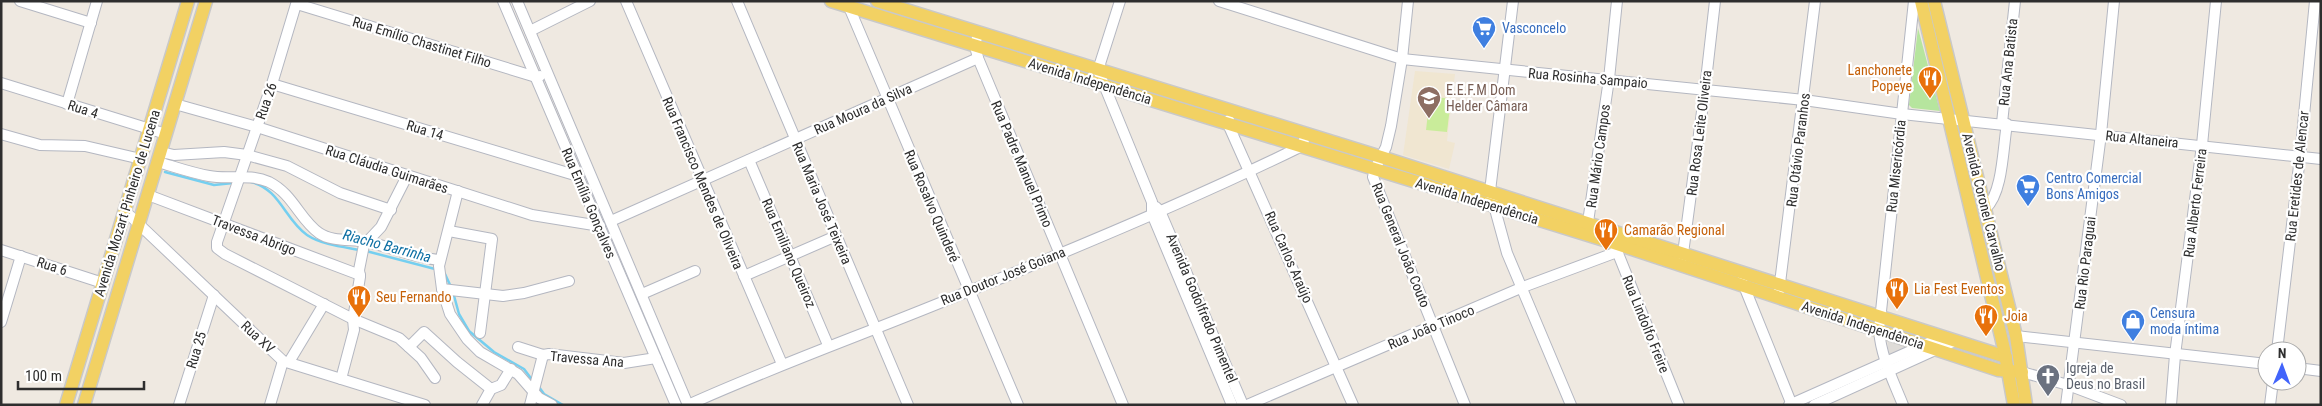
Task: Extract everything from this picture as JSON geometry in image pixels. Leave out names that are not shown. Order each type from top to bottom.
[{"type":"main road","name":"Avenida Mozart Pinheiro de Lucena","points":[[66,405],[188,1]]},
{"type":"main road","name":"Avenida Mozart Pinheiro de Lucena","points":[[84,405],[206,1]]},
{"type":"main road","name":"Avenida Independência","points":[[831,1],[976,52],[1104,86],[1228,124],[1382,156],[1738,271],[1779,291],[1879,330],[1998,370],[2022,372]]},
{"type":"main road","name":"Avenida Independência","points":[[877,1],[1232,110],[1375,169],[1494,206],[1615,248],[1744,286],[1779,291],[1880,317],[2006,357]]},
{"type":"main road","name":"Avenida Coronel Carvalho","points":[[1921,1],[2006,357],[2014,405]]},
{"type":"main road","name":"Avenida Coronel Carvalho","points":[[1934,1],[2016,336],[2026,405]]},
{"type":"main road","points":[[117,238],[133,244]]},
{"type":"street","points":[[20,1],[90,22]]},
{"type":"street","points":[[67,104],[97,1]]},
{"type":"street","name":"Rua Emília Gonçalves","points":[[503,1],[676,405]]},
{"type":"street","name":"Rua Emília Gonçalves","points":[[517,1],[688,405]]},
{"type":"street","points":[[530,31],[590,1]]},
{"type":"street","name":"Rua Francisco Mendes de Oliveira","points":[[626,1],[782,364]]},
{"type":"street","name":"Rua Maria José Teixeira","points":[[737,1],[908,405]]},
{"type":"street","points":[[1120,1],[1098,70],[1156,213]]},
{"type":"street","name":"Rua Rosinha Sampaio","points":[[1219,1],[1402,59],[1804,100],[1964,121]]},
{"type":"street","points":[[1375,169],[1382,156],[1391,126],[1402,59],[1408,1]]},
{"type":"street","points":[[1513,1],[1490,191],[1507,253],[1523,287],[1571,405]]},
{"type":"street","name":"Rua Mário Campos","points":[[1588,222],[1609,79],[1617,1]]},
{"type":"street","name":"Rua Rosa Leite Oliveira","points":[[1681,266],[1715,1]]},
{"type":"street","name":"Rua Otávio Paranhos","points":[[1779,291],[1815,1]]},
{"type":"street","name":"Rua Misericórdia","points":[[1903,405],[1886,366],[1880,346],[1879,330],[1914,1]]},
{"type":"street","name":"Rua Ana Batista","points":[[1986,208],[1992,202],[1998,186],[2015,1]]},
{"type":"street","name":"Rua Rio Paraguai","points":[[2066,405],[2101,134],[2114,1]]},
{"type":"street","name":"Rua Alberto Ferreira","points":[[2170,405],[2202,145],[2216,1]]},
{"type":"street","name":"Rua Eretides de Alencar","points":[[2278,341],[2300,157],[2315,1]]},
{"type":"street","name":"Rua Emílio Chastinet Filho","points":[[297,3],[536,77]]},
{"type":"street","name":"Rua 26","points":[[297,3],[272,84],[217,242],[220,251],[324,304],[399,338],[421,358],[435,378]]},
{"type":"street","name":"Rua Rosalvo Quinderé","points":[[849,7],[968,292],[1018,405]]},
{"type":"street","points":[[976,52],[978,33]]},
{"type":"street","name":"Rua Moura da Silva","points":[[611,221],[703,182],[886,98],[976,52]]},
{"type":"street","name":"Rua Padre Manuel Primo","points":[[976,52],[1123,405]]},
{"type":"street","points":[[536,77],[548,73]]},
{"type":"street","name":"Rua 4","points":[[1,83],[166,134]]},
{"type":"street","name":"Rua 14","points":[[272,84],[578,176]]},
{"type":"street","name":"Rua Cláudia Guimarães","points":[[175,104],[257,127],[532,215],[600,226]]},
{"type":"street","points":[[1228,124],[1232,110]]},
{"type":"street","name":"Rua Altaneira","points":[[1964,121],[2101,134],[2321,159]]},
{"type":"street","name":"Rua Carlos Araújo","points":[[1228,124],[1338,366],[1353,405]]},
{"type":"street","points":[[1,134],[40,145],[86,146],[141,159]]},
{"type":"street","name":"Rua Doutor José Goiana","points":[[688,405],[828,345],[968,292],[1156,213],[1250,172],[1304,140]]},
{"type":"street","points":[[159,157],[174,155],[193,156],[224,152],[247,155],[287,166],[340,193],[390,210]]},
{"type":"street","points":[[159,157],[208,176],[224,178],[241,176],[267,181],[278,188],[296,205],[313,229],[324,236],[365,247],[424,259],[439,267]]},
{"type":"street","name":"Rua Emiliano Queiroz","points":[[749,160],[828,345]]},
{"type":"street","name":"Rua General João Couto","points":[[1375,169],[1375,181],[1466,405]]},
{"type":"street","points":[[341,379],[351,343],[353,318],[365,247],[381,227],[407,176]]},
{"type":"street","points":[[458,192],[439,267],[442,289],[450,314],[467,338],[480,352],[518,374],[540,398],[552,405]]},
{"type":"street","name":"Travessa Abrigo","points":[[148,195],[360,275]]},
{"type":"street","name":"Rua XV","points":[[125,211],[286,362],[425,405]]},
{"type":"street","name":"Avenida Godolfredo Pimentel","points":[[1156,213],[1196,306],[1243,405]]},
{"type":"street","points":[[449,231],[492,239],[480,333]]},
{"type":"street","points":[[744,276],[836,236]]},
{"type":"street","name":"Rua João Tinoco","points":[[1247,405],[1615,248]]},
{"type":"street","name":"Rua Lindolfo Freire","points":[[1615,248],[1679,405]]},
{"type":"street","name":"Rua 6","points":[[1,250],[103,283]]},
{"type":"street","points":[[1,322],[22,256]]},
{"type":"street","points":[[642,294],[696,271]]},
{"type":"street","points":[[1738,271],[1791,404],[1930,347],[1955,341]]},
{"type":"street","points":[[621,278],[633,273]]},
{"type":"street","points":[[442,289],[503,296],[524,293],[569,281]]},
{"type":"street","name":"Rua 25","points":[[179,405],[214,295]]},
{"type":"street","points":[[270,405],[286,362],[324,304]]},
{"type":"street","name":"Avenida Godolfredo Pimentel","points":[[1196,306],[1232,405]]},
{"type":"street","points":[[409,347],[424,332],[457,362],[492,389]]},
{"type":"street","points":[[2016,336],[2257,363]]},
{"type":"street","points":[[1930,347],[1942,337]]},
{"type":"street","name":"Travessa Ana","points":[[518,347],[543,355],[549,354],[624,363],[656,358]]},
{"type":"street","points":[[530,405],[543,355]]},
{"type":"street","points":[[1814,405],[1886,366]]},
{"type":"street","points":[[482,405],[492,389],[502,385],[511,369]]},
{"type":"street","points":[[2307,369],[2321,371]]},
{"type":"street","name":"Avenida Independência","points":[[2022,372],[2068,385],[2121,405]]},
{"type":"street","points":[[2270,405],[2272,391]]},
{"type":"shaded area","name":"E.E.F.M Dom Helder Câmara","points":[[1415,71],[1455,74],[1447,141],[1455,143],[1449,169],[1403,155]]},
{"type":"shaded area","points":[[1887,339],[1909,346],[1889,355]]},
{"type":"green space","points":[[1918,28],[1940,111],[1912,108],[1909,105]]},
{"type":"green space","points":[[1430,96],[1451,99],[1447,132],[1426,130]]},
{"type":"waterway","name":"Riacho Barrinha","points":[[165,172],[214,185],[233,183]]},
{"type":"waterway","name":"Riacho Barrinha","points":[[251,182],[269,191],[299,229],[307,235],[340,247],[360,250]]},
{"type":"waterway","name":"Riacho Barrinha","points":[[366,251],[435,269]]},
{"type":"waterway","name":"Riacho Barrinha","points":[[445,274],[451,287]]},
{"type":"waterway","name":"Riacho Barrinha","points":[[453,292],[459,314],[469,331],[494,352],[524,369],[533,381]]},
{"type":"waterway","name":"Riacho Barrinha","points":[[539,387],[544,394],[563,405]]},
{"type":"place","name":"Vasconcelo","points":[[1484,49]]},
{"type":"place","name":"Lanchonete Popeye","points":[[1930,99]]},
{"type":"place","name":"E.E.F.M Dom Helder Câmara","points":[[1429,119]]},
{"type":"place","name":"Centro Comercial Bons Amigos","points":[[2028,207]]},
{"type":"place","name":"Camarão Regional","points":[[1606,251]]},
{"type":"place","name":"Lia Fest Eventos","points":[[1897,310]]},
{"type":"place","name":"Seu Fernando","points":[[359,318]]},
{"type":"place","name":"Joia","points":[[1986,337]]},
{"type":"place","name":"Censura moda íntima","points":[[2133,342]]},
{"type":"place","name":"Igreja de Deus no Brasil","points":[[2048,397]]}]
